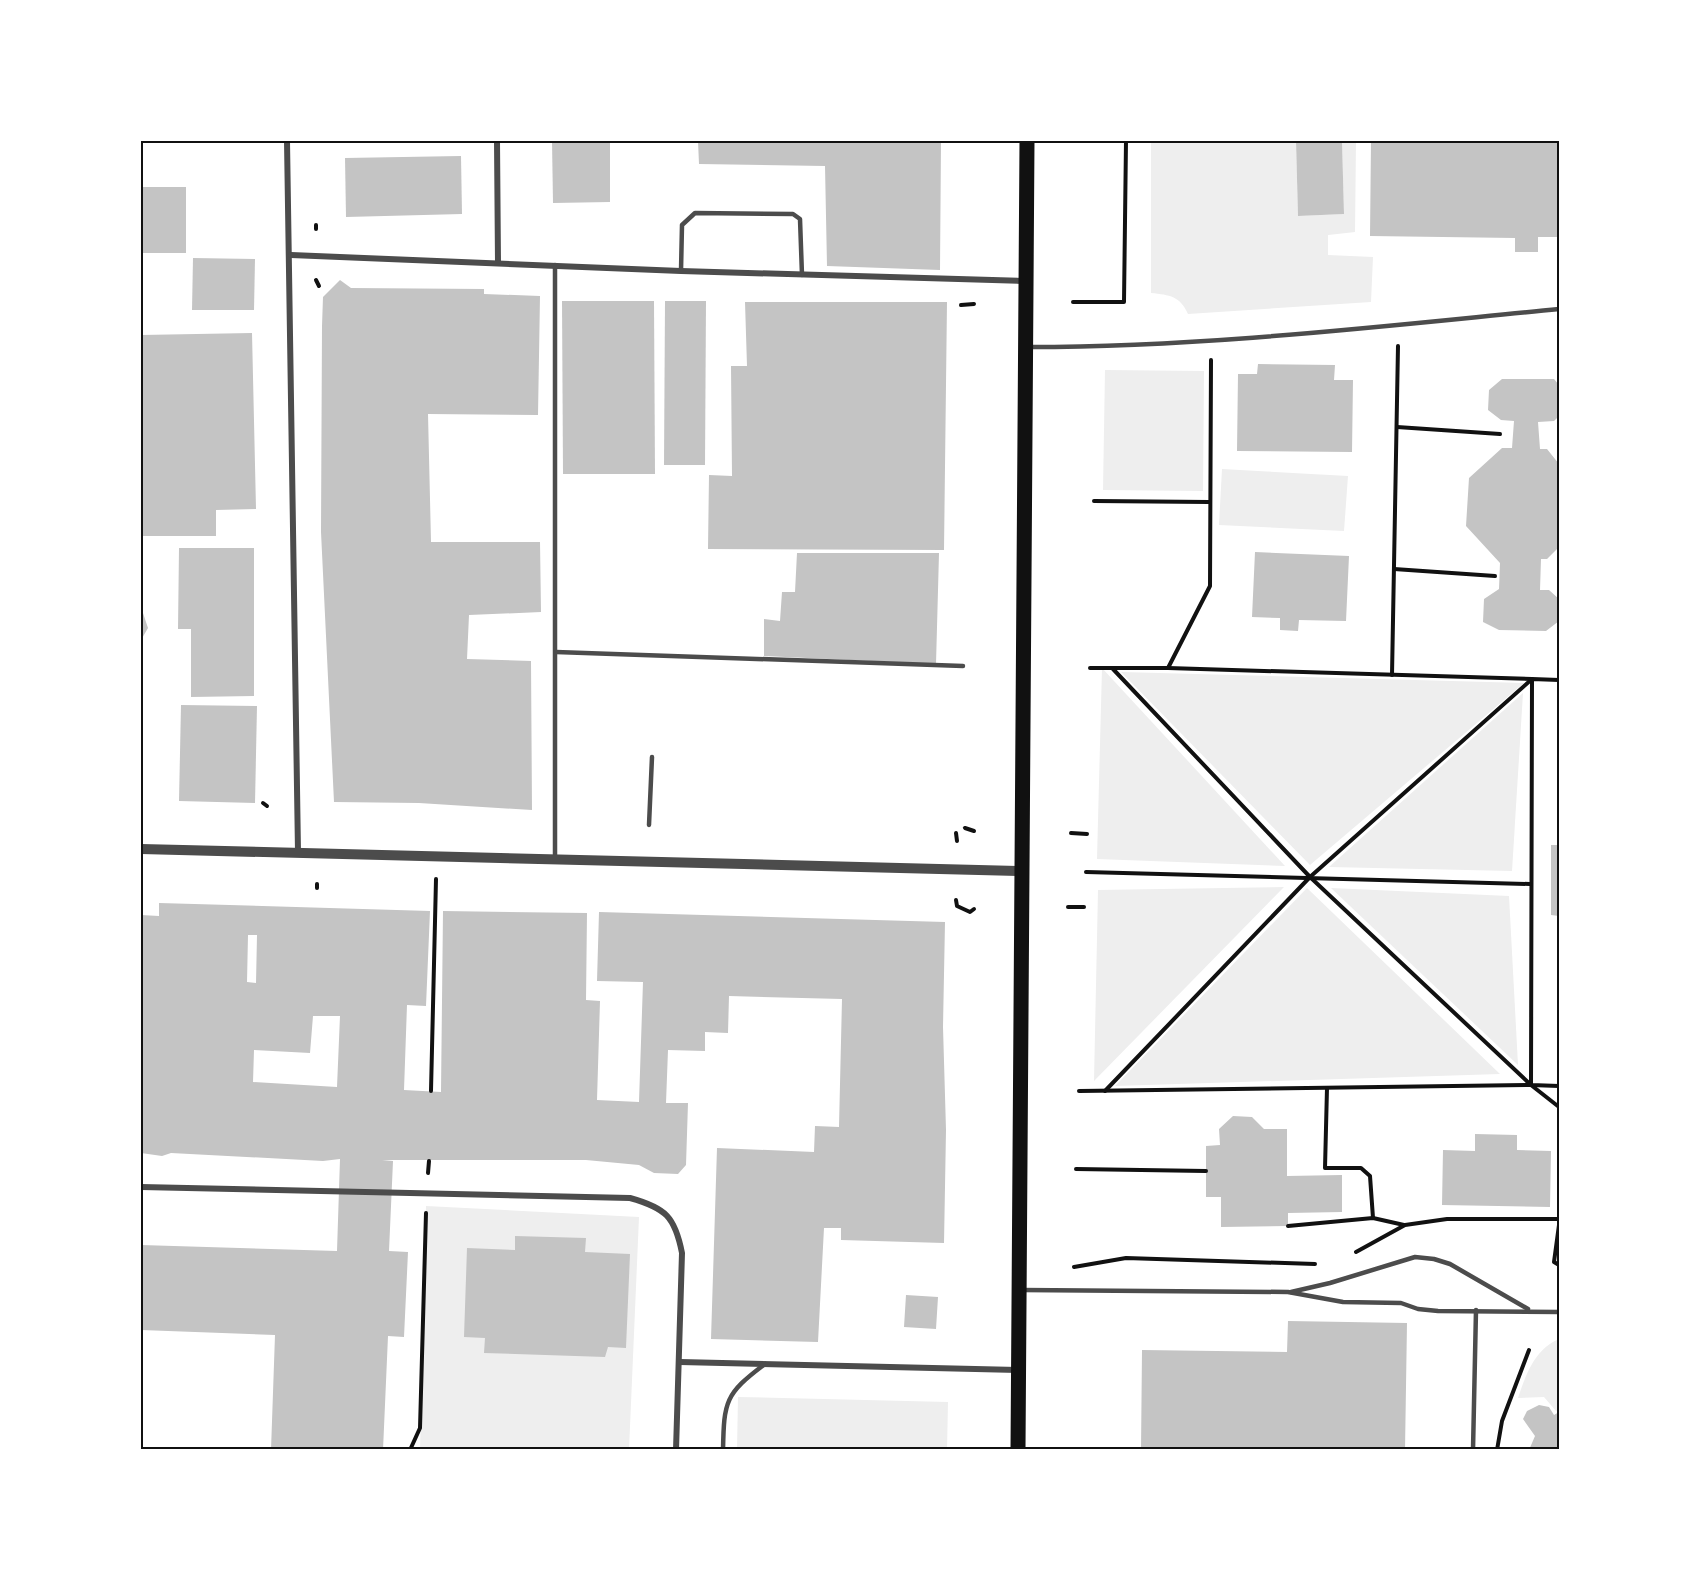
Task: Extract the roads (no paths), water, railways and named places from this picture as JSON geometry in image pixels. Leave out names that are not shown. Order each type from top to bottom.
[{"type":"main road","points":[[1018,1450],[1027,141]]},
{"type":"street","points":[[287,141],[291,255],[298,852]]},
{"type":"street","points":[[497,141],[498,263]]},
{"type":"street","points":[[291,255],[681,271],[1025,281]]},
{"type":"street","points":[[141,849],[1021,871]]},
{"type":"street","points":[[141,1187],[630,1198],[653,1204],[678,1229],[680,1245],[680,1362],[676,1450]]},
{"type":"street","points":[[680,1362],[1019,1370]]},
{"type":"lane","points":[[681,271],[682,225],[695,213],[793,214],[800,219],[802,275]]},
{"type":"lane","points":[[555,265],[555,859]]},
{"type":"lane","points":[[1024,347],[1096,347],[1211,341],[1559,309]]},
{"type":"lane","points":[[555,652],[963,666]]},
{"type":"lane","points":[[649,825],[652,757]]},
{"type":"lane","points":[[1288,1292],[1330,1283],[1399,1260],[1415,1257],[1434,1258],[1450,1264],[1529,1310]]},
{"type":"lane","points":[[1020,1290],[1288,1292],[1343,1302],[1401,1303],[1428,1310],[1559,1312]]},
{"type":"lane","points":[[1473,1450],[1476,1310]]},
{"type":"lane","points":[[723,1450],[724,1414],[728,1400],[734,1389],[765,1364]]}]
